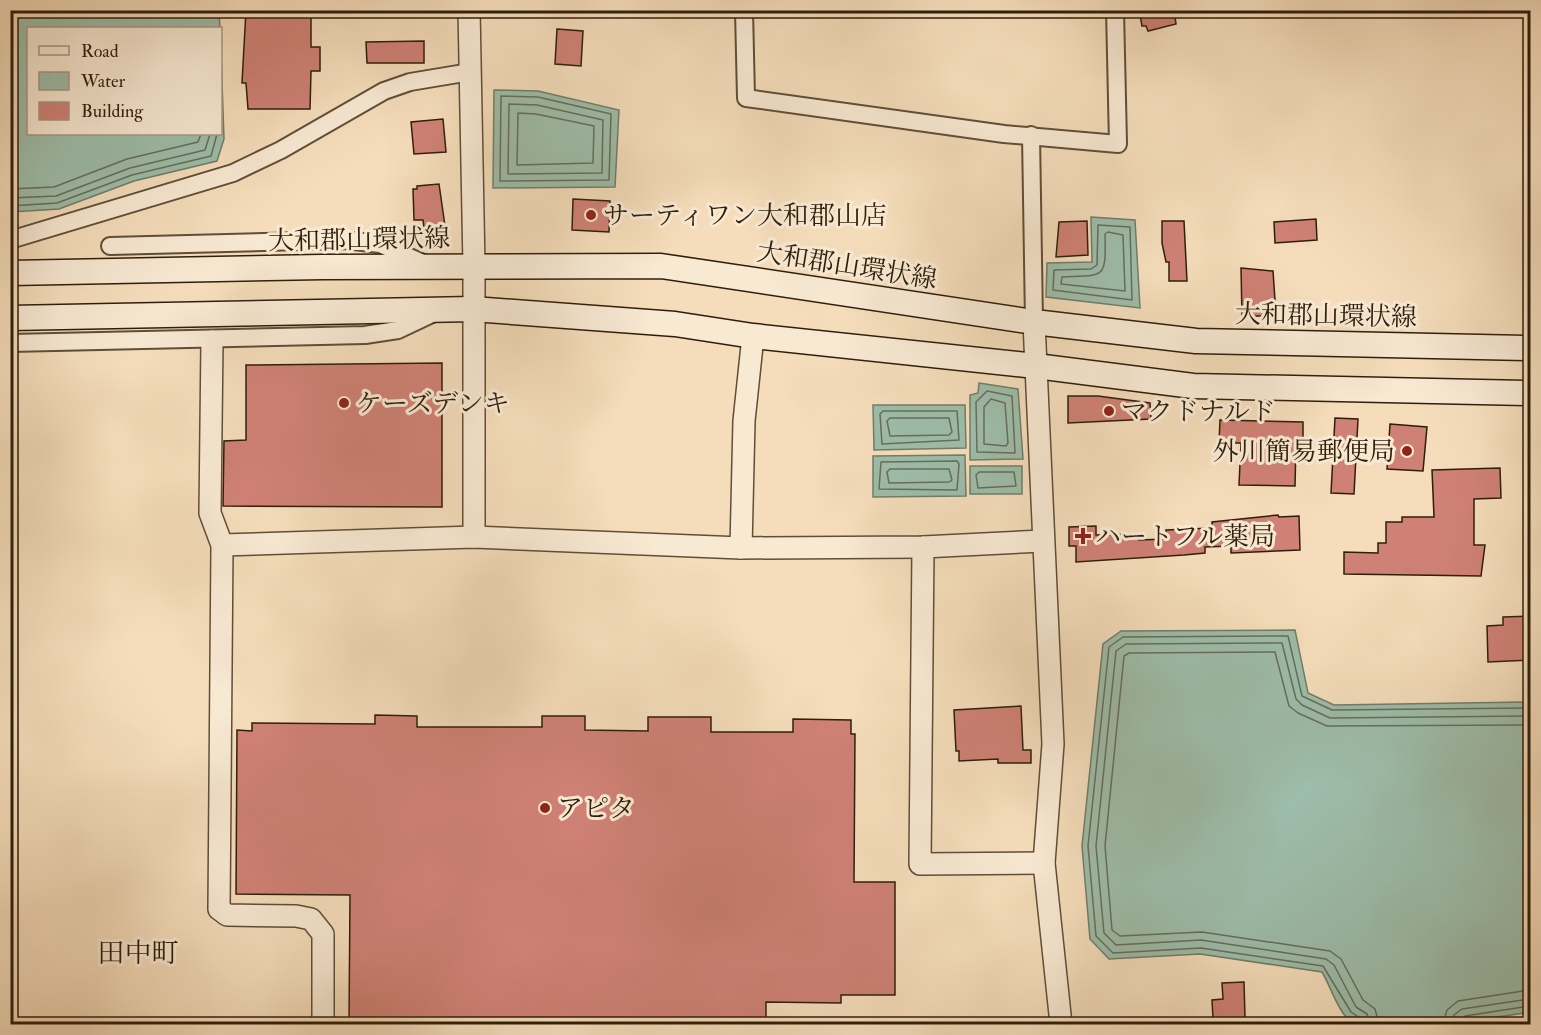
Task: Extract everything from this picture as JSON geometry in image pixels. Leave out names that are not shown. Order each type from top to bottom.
[{"type":"main road","name":"大和郡山環状線","points":[[10,273],[474,266],[661,266],[1034,322],[1196,341],[1530,348]]},
{"type":"main road","points":[[10,318],[473,309],[675,324],[753,336],[1036,366],[1193,386],[1530,393]]},
{"type":"street","points":[[469,10],[474,266],[474,537]]},
{"type":"street","points":[[744,10],[746,98],[1118,144],[1115,10]]},
{"type":"street","points":[[10,240],[233,172],[281,150],[384,91],[410,82],[470,72]]},
{"type":"street","points":[[1031,135],[1034,322],[1042,541],[1053,744],[1044,863],[1061,1024]]},
{"type":"street","points":[[110,246],[345,240],[380,244],[430,267]]},
{"type":"street","points":[[10,343],[212,341],[365,336],[398,330],[441,310]]},
{"type":"street","points":[[741,548],[744,421],[753,336]]},
{"type":"street","points":[[212,341],[210,513],[222,545],[219,909],[227,915],[296,916],[311,919],[323,934],[323,1024]]},
{"type":"street","points":[[222,545],[474,537],[741,548],[923,547],[1042,541]]},
{"type":"street","points":[[923,547],[920,864],[1044,863]]},
{"type":"water","points":[[11,10],[219,11],[220,27],[27,27],[27,135],[222,135],[222,80],[224,139],[217,161],[134,181],[59,209],[11,212]]},
{"type":"water","points":[[494,90],[538,91],[619,110],[615,187],[493,188]]},
{"type":"water","points":[[1091,217],[1135,220],[1140,308],[1046,297],[1047,263],[1092,262]]},
{"type":"water","points":[[979,383],[1018,389],[1023,459],[970,460],[970,395],[978,393]]},
{"type":"water","points":[[873,405],[965,405],[966,448],[874,450]]},
{"type":"water","points":[[965,455],[966,496],[873,497],[873,456]]},
{"type":"water","points":[[970,466],[1022,466],[1022,494],[970,494]]},
{"type":"water","points":[[1295,630],[1308,693],[1334,705],[1530,702],[1530,1012],[1406,1025],[1359,1022],[1346,1017],[1342,1012],[1322,972],[1200,954],[1109,959],[1090,939],[1082,846],[1103,644],[1121,631]]},
{"type":"building","points":[[246,10],[311,10],[311,47],[320,47],[320,71],[311,71],[310,109],[248,109],[246,83],[242,83]]},
{"type":"building","points":[[1139,10],[1174,10],[1176,24],[1148,31],[1146,26],[1142,26]]},
{"type":"building","points":[[557,29],[583,31],[581,66],[555,64]]},
{"type":"building","points":[[424,41],[424,63],[367,63],[366,42]]},
{"type":"building","points":[[443,119],[446,152],[414,154],[411,122]]},
{"type":"building","points":[[439,184],[445,226],[424,228],[423,220],[414,220],[413,189],[417,189],[417,186]]},
{"type":"building","name":"サーティワン大和郡山店","points":[[573,199],[610,201],[609,232],[572,230]]},
{"type":"building","points":[[1316,219],[1317,240],[1275,243],[1274,222]]},
{"type":"building","points":[[1087,221],[1088,255],[1056,257],[1059,222]]},
{"type":"building","points":[[1162,221],[1184,221],[1187,281],[1169,281],[1169,262],[1166,262],[1162,243]]},
{"type":"building","points":[[1241,268],[1273,271],[1276,315],[1242,317]]},
{"type":"building","name":"ケーズデンキ","points":[[442,363],[442,507],[223,506],[224,441],[246,440],[246,365]]},
{"type":"building","name":"マクドナルド","points":[[1068,396],[1098,396],[1150,403],[1151,419],[1068,423]]},
{"type":"building","points":[[1335,418],[1358,419],[1354,494],[1331,493]]},
{"type":"building","points":[[1220,420],[1303,422],[1303,445],[1296,445],[1295,486],[1239,485],[1241,443],[1219,443]]},
{"type":"building","points":[[1390,424],[1427,427],[1423,471],[1387,469]]},
{"type":"building","points":[[1500,468],[1501,498],[1474,499],[1474,545],[1485,545],[1481,576],[1344,574],[1344,552],[1378,553],[1378,543],[1386,543],[1386,522],[1402,522],[1402,517],[1434,517],[1432,470]]},
{"type":"building","points":[[1278,515],[1279,517],[1299,516],[1300,550],[1231,553],[1231,546],[1205,547],[1205,553],[1076,562],[1076,546],[1069,546],[1069,527],[1096,526],[1096,535],[1139,534],[1139,540],[1166,539],[1166,530],[1212,528],[1212,522]]},
{"type":"building","points":[[1530,616],[1530,660],[1488,662],[1487,626],[1503,625],[1503,617]]},
{"type":"building","points":[[1021,706],[1023,750],[1031,750],[1031,763],[998,763],[998,759],[959,761],[959,751],[956,751],[954,710]]},
{"type":"building","name":"アピタ","points":[[375,715],[417,716],[417,727],[542,727],[542,716],[585,716],[585,730],[648,731],[648,717],[711,717],[711,732],[793,732],[793,719],[851,720],[851,734],[855,734],[854,882],[895,882],[895,995],[841,995],[841,1003],[766,1002],[766,1024],[349,1024],[350,895],[236,894],[237,730],[252,731],[252,723],[375,724]]},
{"type":"building","points":[[1244,982],[1245,1018],[1213,1019],[1212,1000],[1223,999],[1222,983]]},
{"type":"place","name":"サーティワン大和郡山店","points":[[591,215]]},
{"type":"place","name":"ケーズデンキ","points":[[344,403]]},
{"type":"place","name":"マクドナルド","points":[[1109,411]]},
{"type":"place","name":"外川簡易郵便局","points":[[1407,451]]},
{"type":"place","name":"ハートフル薬局","points":[[1083,536]]},
{"type":"place","name":"アピタ","points":[[545,808]]},
{"type":"district","name":"田中町","points":[[138,953]]}]
